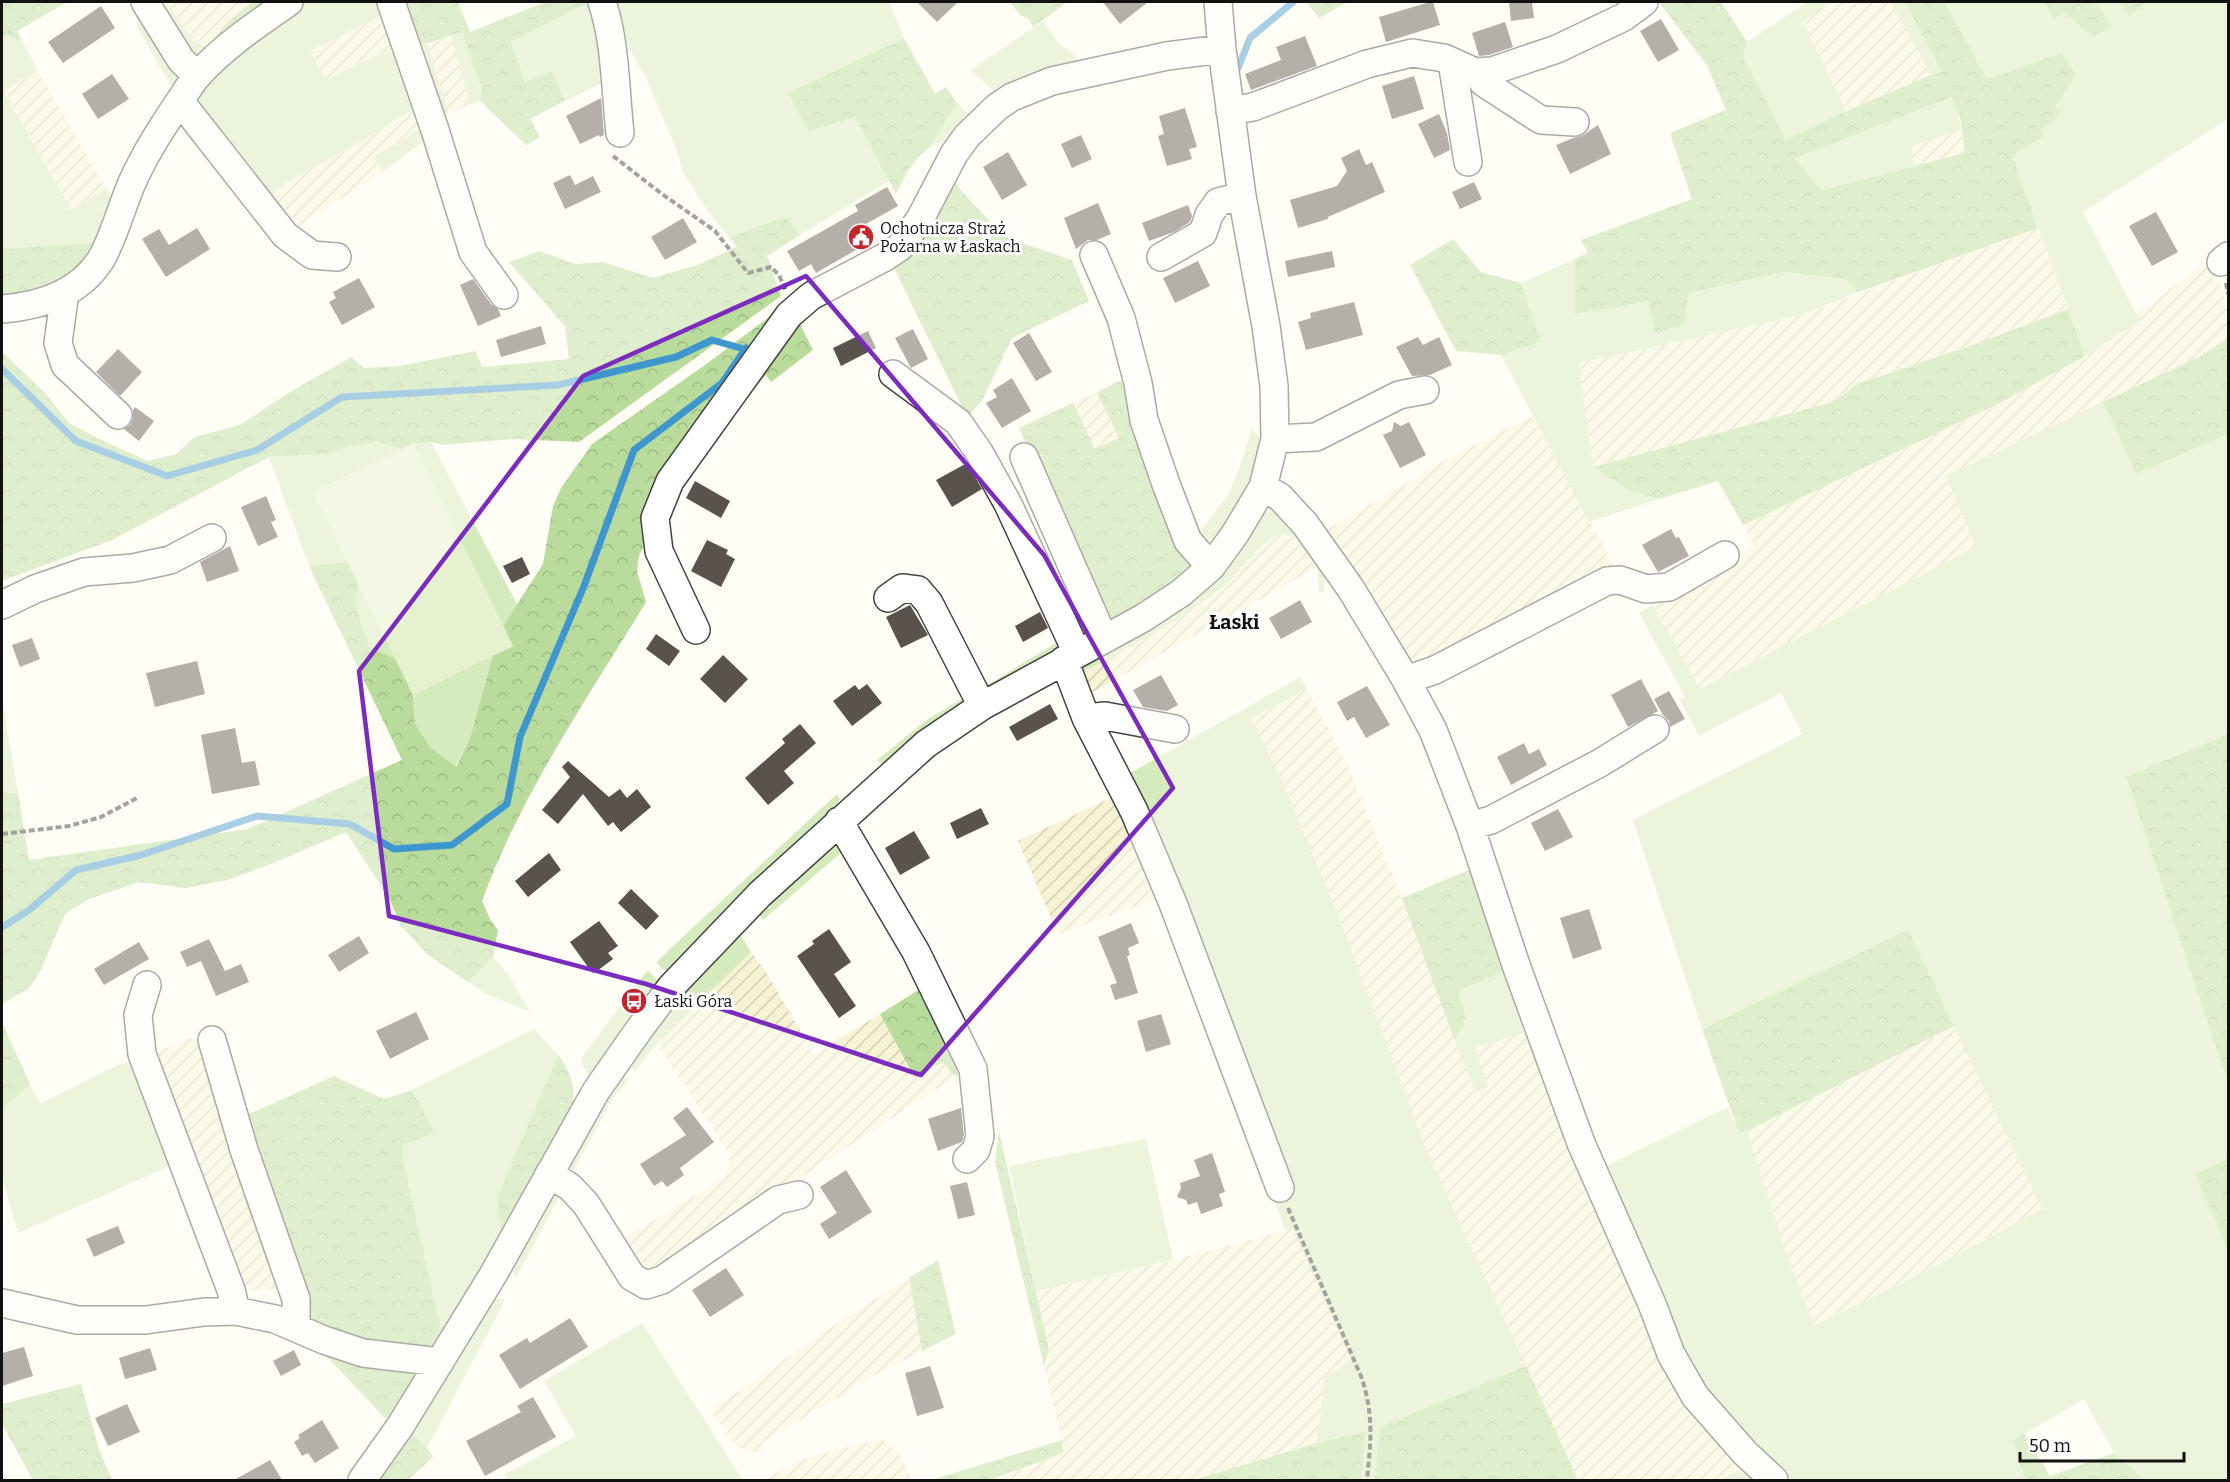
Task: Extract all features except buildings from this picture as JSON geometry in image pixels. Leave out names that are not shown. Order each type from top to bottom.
[{"type":"street","points":[[145,2],[181,60],[197,76]]},
{"type":"street","points":[[2,309],[38,303],[65,292],[79,283],[101,260],[146,154],[197,76],[248,30],[289,2]]},
{"type":"street","points":[[391,2],[435,130],[473,252],[504,295]]},
{"type":"street","points":[[602,2],[608,19],[620,133]]},
{"type":"street","points":[[362,1480],[401,1425],[493,1275],[596,1091],[672,987],[760,894],[926,744],[982,706],[1143,618],[1181,593],[1211,567],[1235,534],[1263,487],[1275,439],[1274,386],[1266,326],[1242,196],[1222,49],[1218,2]]},
{"type":"street","points":[[1463,67],[1492,71],[1557,49],[1624,17],[1644,2]]},
{"type":"street","points":[[696,630],[659,551],[655,518],[670,481],[800,297],[885,257],[900,247],[920,219],[954,154],[967,136],[997,107],[1012,97],[1052,81],[1167,56],[1222,49]]},
{"type":"street","points":[[1230,111],[1253,107],[1367,64],[1412,53],[1444,58],[1463,67],[1541,120],[1575,122]]},
{"type":"street","points":[[1463,67],[1468,162]]},
{"type":"street","points":[[180,101],[285,236],[312,255],[337,257]]},
{"type":"street","points":[[1161,257],[1203,233],[1209,215],[1218,202],[1242,196]]},
{"type":"street","points":[[1094,255],[1121,318],[1138,383],[1144,420],[1166,484],[1188,541],[1211,567]]},
{"type":"street","points":[[65,292],[58,343],[65,365],[118,415]]},
{"type":"street","points":[[894,374],[958,422],[979,452],[1008,504],[1071,657],[1086,718],[1134,811],[1172,901],[1280,1188]]},
{"type":"street","points":[[1275,439],[1316,437],[1399,395],[1425,390]]},
{"type":"street","points":[[1024,457],[1104,639]]},
{"type":"street","points":[[1263,487],[1280,497],[1305,524],[1351,589],[1433,730],[1470,826],[1516,965],[1581,1143],[1652,1304],[1671,1354],[1695,1396],[1745,1453],[1774,1480]]},
{"type":"street","points":[[2,605],[35,589],[84,572],[133,568],[170,560],[212,538]]},
{"type":"street","points":[[1406,680],[1435,670],[1607,581],[1620,580],[1646,589],[1669,587],[1725,555]]},
{"type":"street","points":[[888,598],[902,588],[918,590],[929,603],[982,706]]},
{"type":"street","points":[[1086,718],[1105,716],[1175,729]]},
{"type":"street","points":[[1470,826],[1491,820],[1600,763],[1655,729]]},
{"type":"street","points":[[839,821],[916,952],[973,1069],[980,1136],[976,1150],[967,1159]]},
{"type":"street","points":[[147,985],[138,1015],[142,1054],[231,1290],[236,1311]]},
{"type":"street","points":[[212,1040],[244,1150],[296,1299],[296,1328]]},
{"type":"street","points":[[549,1174],[578,1195],[632,1277],[646,1285],[662,1280],[778,1200],[799,1195]]},
{"type":"street","points":[[2,1303],[77,1320],[146,1320],[204,1312],[236,1311],[275,1319],[363,1353],[440,1362]]},
{"type":"path","points":[[620,133],[599,145],[662,194],[715,231],[748,273],[771,267],[800,297]]},
{"type":"path","points":[[2,834],[69,826],[101,817],[137,798]]},
{"type":"path","points":[[1280,1188],[1368,1396],[1372,1420],[1372,1440],[1367,1480]]},
{"type":"highlighted area","points":[[806,276],[1044,555],[1173,788],[921,1075],[646,984],[389,916],[359,671],[583,376]]},
{"type":"shaded area","points":[[166,2],[252,2],[229,21],[207,46],[193,40]]},
{"type":"shaded area","points":[[1830,2],[1891,2],[1931,75],[1846,111],[1803,21]]},
{"type":"shaded area","points":[[390,11],[401,44],[325,80],[309,51]]},
{"type":"shaded area","points":[[451,35],[470,105],[449,113],[427,44]]},
{"type":"shaded area","points":[[37,69],[106,188],[71,210],[4,90]]},
{"type":"shaded area","points":[[422,103],[429,124],[373,157],[383,172],[294,229],[261,197],[363,140]]},
{"type":"shaded area","points":[[1962,129],[1965,153],[1914,166],[1912,146]]},
{"type":"shaded area","points":[[2038,228],[2068,309],[1976,344],[1857,384],[1833,402],[1593,467],[1579,363],[1798,316]]},
{"type":"shaded area","points":[[2209,259],[2217,269],[2228,318],[2228,338],[2201,356],[1953,491],[1977,547],[1700,689],[1653,605],[1755,546],[1743,525],[2002,402],[2085,356],[2140,322],[2137,314]]},
{"type":"shaded area","points":[[1097,392],[1119,438],[1095,449],[1073,403]]},
{"type":"shaded area","points":[[1532,416],[1615,568],[1431,665],[1407,666],[1321,533],[1451,457]]},
{"type":"shaded area","points":[[1289,534],[1300,538],[1319,560],[1317,568],[1084,697],[1078,674],[1148,637],[1268,541],[1277,535]]},
{"type":"shaded area","points":[[1307,689],[1346,762],[1402,898],[1474,1089],[1477,1093],[1488,1087],[1475,1048],[1532,1030],[1747,1466],[1719,1480],[1578,1480],[1427,1152],[1341,922],[1281,779],[1250,718]]},
{"type":"shaded area","points":[[1115,796],[1166,896],[1058,934],[1018,841]]},
{"type":"shaded area","points":[[751,952],[765,970],[814,1054],[880,1014],[915,1078],[943,1061],[955,1077],[659,1273],[648,1272],[625,1238],[725,1177],[731,1156],[657,1044]]},
{"type":"shaded area","points":[[1954,1026],[2043,1208],[1938,1265],[1814,1326],[1786,1253],[1747,1131]]},
{"type":"shaded area","points":[[186,1039],[200,1039],[277,1289],[240,1291],[155,1053]]},
{"type":"shaded area","points":[[1292,1229],[1350,1358],[1338,1370],[1325,1375],[1317,1443],[1193,1480],[989,1480],[1063,1453],[1044,1366],[1049,1349],[1036,1291],[1173,1260]]},
{"type":"shaded area","points":[[909,1278],[922,1351],[872,1377],[762,1443],[764,1453],[748,1452],[734,1444],[711,1410],[849,1315]]},
{"type":"shaded area","points":[[882,1439],[899,1452],[911,1480],[762,1480],[804,1459]]},
{"type":"green space","points":[[2,2],[67,2],[17,31],[22,41],[2,34]]},
{"type":"green space","points":[[252,2],[279,2],[216,52],[207,46],[229,21]]},
{"type":"green space","points":[[302,2],[388,2],[390,11],[310,51],[325,80],[401,44],[422,103],[363,140],[261,197],[197,103],[200,88],[264,27]]},
{"type":"green space","points":[[400,2],[458,2],[470,32],[545,2],[590,2],[511,42],[525,82],[552,71],[565,101],[530,119],[540,137],[526,145],[480,101],[482,90],[462,32],[413,48]]},
{"type":"green space","points":[[590,2],[609,79],[565,101],[552,71],[525,82],[511,42]]},
{"type":"green space","points":[[610,2],[889,2],[904,38],[788,93],[855,117],[889,181],[800,235],[784,216],[729,237],[707,210],[683,172],[675,146],[646,78],[619,29]]},
{"type":"green space","points":[[1010,2],[1066,3],[1033,27],[1029,19],[1020,15]]},
{"type":"green space","points":[[1306,2],[1347,2],[1319,18]]},
{"type":"green space","points":[[1663,2],[1721,2],[1747,42],[1743,56],[1786,140],[1846,111],[1942,72],[1905,2],[1944,2],[1987,79],[2062,53],[2076,75],[2055,107],[2060,115],[2041,130],[2044,137],[2012,155],[2038,228],[1859,292],[1846,279],[1784,272],[1688,293],[1684,324],[1655,334],[1648,301],[1575,314],[1575,259],[1588,253],[1581,240],[1692,199],[1670,133],[1726,110],[1707,65],[1660,4]],"holes":[[[1952,97],[1961,121],[1965,153],[1822,190],[1795,158]]]},
{"type":"green space","points":[[1807,2],[1830,2],[1803,22],[1846,111],[1786,140],[1743,56],[1747,42]]},
{"type":"green space","points":[[1891,2],[1905,2],[1942,72],[1931,75]]},
{"type":"green space","points":[[1944,2],[2044,2],[2053,17],[2064,12],[2098,6],[2089,2],[2119,2],[2129,17],[2147,2],[2228,2],[2228,119],[2083,212],[2140,321],[2085,356],[2012,155],[2044,137],[2041,130],[2059,115],[2055,107],[2062,53],[1987,79]]},
{"type":"green space","points":[[2044,2],[2089,2],[2098,5],[2111,27],[2093,37],[2064,12],[2053,18]]},
{"type":"green space","points":[[2119,2],[2147,2],[2129,17]]},
{"type":"green space","points":[[168,5],[193,40],[216,52],[194,58],[161,9]]},
{"type":"green space","points":[[148,17],[184,79],[172,88],[136,25]]},
{"type":"green space","points":[[1043,21],[1060,45],[1073,54],[1083,70],[1002,98],[971,70]]},
{"type":"green space","points":[[462,32],[482,90],[480,101],[470,105],[451,35]]},
{"type":"green space","points":[[2,34],[22,41],[37,69],[4,91],[71,210],[106,188],[112,198],[104,242],[2,249]]},
{"type":"green space","points":[[904,38],[935,94],[946,87],[957,103],[930,147],[919,156],[908,171],[896,194],[855,117],[809,131],[788,93]]},
{"type":"green space","points":[[427,44],[449,113],[440,116],[413,48]]},
{"type":"green space","points":[[1953,97],[1962,129],[1912,146],[1914,166],[1822,190],[1795,157]]},
{"type":"green space","points":[[957,103],[973,118],[952,139],[930,147]]},
{"type":"green space","points":[[429,124],[434,137],[422,142],[383,172],[373,157]]},
{"type":"green space","points":[[951,174],[959,188],[1004,237],[1072,260],[1089,301],[1012,338],[982,401],[967,417],[893,266]]},
{"type":"green space","points":[[785,216],[800,235],[767,256],[781,296],[579,442],[514,439],[443,445],[431,442],[413,444],[403,449],[376,442],[346,447],[327,454],[269,457],[112,540],[2,581],[2,352],[45,393],[69,423],[148,461],[176,454],[195,437],[240,425],[287,394],[351,357],[364,368],[399,366],[476,351],[482,367],[569,359],[565,326],[509,262],[539,251],[576,264],[603,262],[653,278],[697,265],[737,247],[729,237]]},
{"type":"green space","points":[[1453,239],[1481,272],[1521,283],[1541,342],[1501,355],[1456,351],[1410,265]]},
{"type":"green space","points":[[104,242],[76,279],[2,300],[2,249]]},
{"type":"green space","points":[[1575,259],[1575,313],[1648,301],[1655,334],[1688,293],[1784,272],[1846,279],[1859,292],[1798,316],[1579,363],[1593,467],[1630,491],[1659,499],[1589,522],[1501,355],[1541,342],[1521,283]]},
{"type":"green space","points":[[781,308],[800,319],[813,350],[771,382],[766,375],[700,455],[647,539],[639,556],[637,571],[646,602],[535,785],[498,861],[482,901],[498,930],[493,957],[468,982],[428,955],[401,926],[389,898],[346,832],[228,880],[186,888],[139,882],[89,899],[65,914],[41,970],[29,988],[2,1004],[2,792],[18,793],[29,860],[248,829],[402,760],[309,566],[348,562],[358,582],[356,606],[369,647],[396,659],[413,695],[415,724],[430,747],[456,767],[470,738],[493,655],[513,646],[503,626],[543,564],[553,506],[561,488],[592,444],[705,365]]},
{"type":"green space","points":[[2068,309],[2085,356],[2002,402],[1743,525],[1718,481],[1659,499],[1630,491],[1593,467],[1833,402],[1857,384],[1976,344]]},
{"type":"green space","points":[[2228,338],[2228,434],[2136,474],[2103,402],[2201,356]]},
{"type":"green space","points":[[1121,380],[1194,569],[1177,585],[1108,622],[1095,606],[1019,428],[1073,403],[1095,449],[1119,438],[1097,392]]},
{"type":"green space","points":[[2103,402],[2136,474],[2228,434],[2228,734],[2126,778],[2228,1084],[2228,1158],[2195,1174],[2228,1251],[2228,1480],[2145,1480],[2114,1453],[2084,1399],[2013,1441],[2025,1480],[1784,1480],[1698,1389],[1602,1168],[1728,1107],[1739,1133],[1747,1131],[1786,1253],[1814,1326],[1938,1265],[2042,1209],[1908,931],[1702,1029],[1633,820],[1802,734],[1781,693],[1699,736],[1680,700],[1685,697],[1639,613],[1653,605],[1700,689],[1976,547],[1946,476]]},
{"type":"green space","points":[[1252,428],[1263,443],[1255,476],[1211,550],[1196,537],[1229,494]]},
{"type":"green space","points":[[376,442],[403,449],[314,492],[348,562],[309,566],[269,457],[327,454],[346,447]]},
{"type":"green space","points":[[431,442],[517,604],[503,626],[413,444]]},
{"type":"green space","points":[[413,444],[513,646],[413,695],[314,492]]},
{"type":"green space","points":[[1277,508],[1297,524],[1323,558],[1327,570],[1323,592],[1319,592],[1317,568],[1319,560],[1307,546],[1292,536],[1273,537],[1232,579],[1191,610],[1135,644],[1078,674],[1076,667],[1142,630],[1191,598],[1224,569],[1258,524],[1263,513]]},
{"type":"green space","points":[[358,582],[396,659],[369,647],[356,606]]},
{"type":"green space","points":[[1066,637],[1071,647],[990,691],[982,688]]},
{"type":"green space","points":[[493,655],[470,738],[455,767],[430,747],[415,724],[413,695]]},
{"type":"green space","points":[[1301,677],[1307,689],[1251,718],[1281,779],[1341,922],[1427,1152],[1526,1366],[1381,1427],[1375,1480],[1361,1480],[1366,1431],[1317,1443],[1325,1375],[1338,1370],[1350,1358],[1292,1229],[1285,1230],[1123,777]]},
{"type":"green space","points":[[972,693],[975,700],[883,766],[877,760],[928,719]]},
{"type":"green space","points":[[2,699],[18,793],[2,792]]},
{"type":"green space","points":[[2228,734],[2228,1084],[2126,777]]},
{"type":"green space","points":[[837,794],[840,799],[835,809],[671,971],[661,967],[657,962],[673,946]]},
{"type":"green space","points":[[838,836],[849,846],[763,920],[758,912]]},
{"type":"green space","points":[[1478,866],[1510,969],[1458,991],[1466,1018],[1455,1041],[1402,898]]},
{"type":"green space","points":[[1908,930],[1954,1026],[1739,1133],[1702,1029]]},
{"type":"green space","points":[[740,934],[751,952],[657,1044],[635,1071],[630,1065],[664,1013]]},
{"type":"green space","points":[[493,957],[508,974],[530,1012],[484,993],[468,982]]},
{"type":"green space","points":[[1510,969],[1532,1030],[1475,1048],[1488,1087],[1476,1093],[1455,1041],[1466,1018],[1458,991]]},
{"type":"green space","points":[[648,971],[657,980],[657,987],[594,1075],[589,1075],[580,1060]]},
{"type":"green space","points":[[925,986],[966,1069],[955,1077],[943,1062],[915,1078],[880,1014]]},
{"type":"green space","points":[[2,1022],[30,1084],[2,1109]]},
{"type":"green space","points":[[534,1029],[558,1055],[498,1211],[502,1233],[443,1339],[405,1168],[403,1146],[433,1133],[412,1090]]},
{"type":"green space","points":[[558,1055],[571,1077],[573,1103],[502,1233],[498,1211],[499,1193]]},
{"type":"green space","points":[[128,1062],[142,1075],[177,1163],[18,1233],[2,1177],[2,1109],[30,1084],[40,1104],[108,1069]]},
{"type":"green space","points":[[621,1074],[629,1079],[611,1101],[571,1175],[568,1163]]},
{"type":"green space","points":[[334,1076],[384,1099],[412,1090],[434,1133],[403,1146],[405,1168],[443,1339],[437,1346],[426,1350],[411,1351],[376,1346],[312,1329],[240,1118]]},
{"type":"green space","points":[[999,1131],[1049,1349],[1044,1366],[995,1162]]},
{"type":"green space","points":[[1146,1139],[1173,1260],[1036,1291],[1009,1166]]},
{"type":"green space","points":[[2228,1158],[2228,1251],[2195,1174]]},
{"type":"green space","points":[[554,1187],[563,1190],[516,1278],[511,1271]]},
{"type":"green space","points":[[938,1260],[956,1334],[922,1351],[909,1278]]},
{"type":"green space","points":[[493,1296],[505,1300],[427,1448],[411,1433]]},
{"type":"green space","points":[[642,1323],[743,1480],[507,1480],[504,1475],[576,1436],[544,1381]]},
{"type":"green space","points":[[309,1346],[414,1365],[421,1378],[386,1419],[328,1358]]},
{"type":"green space","points":[[1526,1366],[1578,1480],[1375,1480],[1380,1427]]},
{"type":"green space","points":[[81,1384],[99,1449],[112,1480],[33,1480],[2,1424],[2,1404]]},
{"type":"green space","points":[[1366,1431],[1361,1480],[1193,1480],[1317,1443]]},
{"type":"green space","points":[[411,1433],[433,1457],[408,1480],[379,1480]]},
{"type":"green space","points":[[2024,1433],[2050,1476],[2114,1453],[2145,1480],[2025,1480],[2013,1441]]},
{"type":"green space","points":[[1062,1440],[1063,1453],[989,1480],[931,1480]]},
{"type":"green space","points":[[1747,1466],[1762,1480],[1719,1480]]},
{"type":"waterway","points":[[1238,68],[1250,38],[1293,2]]},
{"type":"waterway","points":[[2,369],[76,441],[167,476],[257,450],[342,397],[558,385],[676,357],[712,340],[744,349]]},
{"type":"waterway","points":[[2,927],[28,911],[76,870],[141,855],[257,816],[350,824],[394,849],[452,845],[507,804],[520,737],[584,586],[634,450],[722,383],[746,348]]},
{"type":"place","name":"Ochotnicza Straż Pożarna w Łaskach","points":[[861,237]]},
{"type":"place","name":"Łaski Góra","points":[[634,1001]]},
{"type":"district","name":"Łaski","points":[[1234,622]]}]
